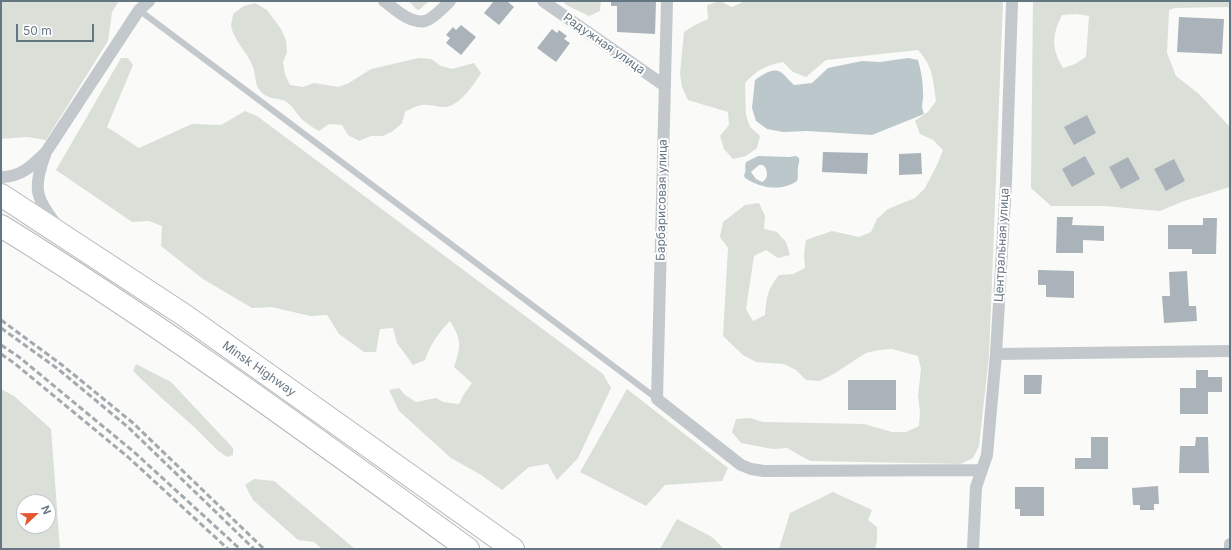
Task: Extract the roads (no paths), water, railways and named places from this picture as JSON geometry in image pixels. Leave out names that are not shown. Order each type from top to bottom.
[{"type":"highway","name":"Minsk Highway","points":[[1,195],[184,315],[513,549]]},
{"type":"highway","name":"Minsk Highway","points":[[1,226],[139,316],[302,429],[468,549]]},
{"type":"street","points":[[75,243],[60,231],[48,215],[37,192],[38,177],[46,152],[137,6],[149,1]]},
{"type":"street","points":[[384,1],[398,12],[414,20],[426,21],[450,1]]},
{"type":"street","name":"Радужная улица","points":[[543,1],[665,86]]},
{"type":"street","name":"Барбарисовая улица","points":[[657,399],[667,1]]},
{"type":"street","name":"Центральная улица","points":[[973,549],[976,487],[987,455],[996,354],[1006,182],[1012,1]]},
{"type":"street","points":[[1,177],[20,174],[28,169],[46,152]]},
{"type":"street","points":[[996,354],[1230,351]]},
{"type":"street","points":[[657,399],[741,465],[751,469],[764,471],[981,470]]},
{"type":"street","points":[[1230,544],[1230,549]]},
{"type":"lane","points":[[137,6],[657,399]]},
{"type":"railway","points":[[1,320],[62,365],[133,423],[264,549]]},
{"type":"railway","points":[[1,328],[58,369],[129,428],[254,549]]},
{"type":"railway","points":[[1,345],[19,357],[134,452],[240,549]]},
{"type":"railway","points":[[1,354],[128,457],[228,549]]}]
